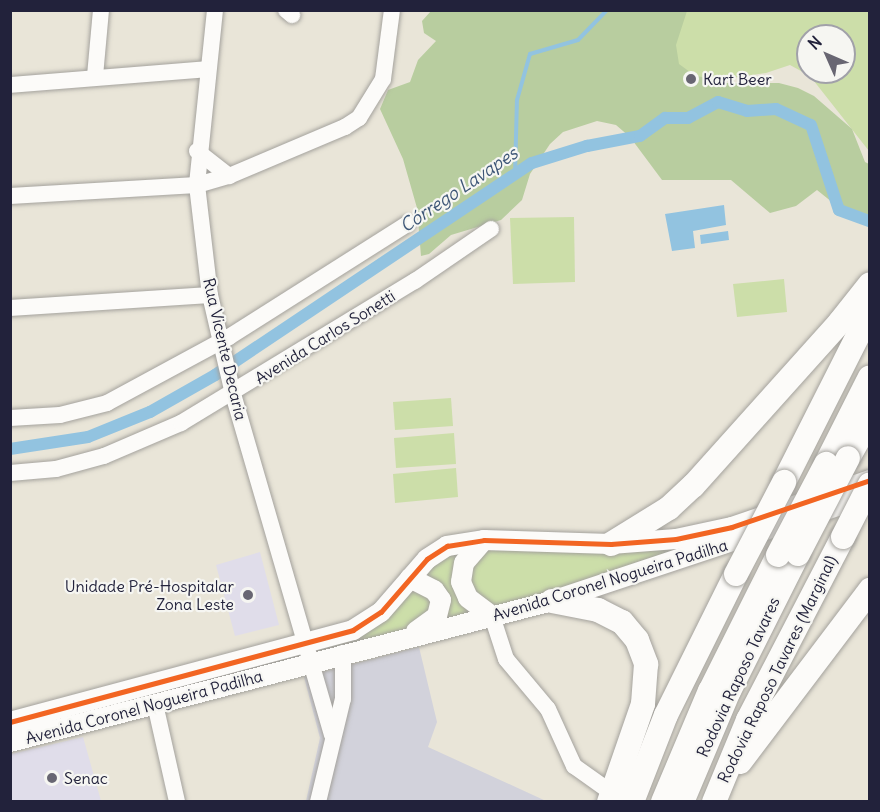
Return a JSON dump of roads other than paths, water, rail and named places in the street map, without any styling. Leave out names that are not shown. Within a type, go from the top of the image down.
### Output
[{"type":"highway","points":[[611,544],[669,508],[693,486],[840,322],[870,284]]},
{"type":"highway","points":[[618,799],[671,705],[870,312]]},
{"type":"highway","points":[[788,555],[837,461],[870,377]]},
{"type":"highway","points":[[837,461],[870,419]]},
{"type":"highway","name":"Rodovia Raposo Tavares (Marginal)","points":[[714,801],[748,720],[870,482]]},
{"type":"highway","name":"Rodovia Raposo Tavares","points":[[663,801],[710,691],[788,555]]},
{"type":"highway","name":"Rodovia Raposo Tavares","points":[[682,801],[788,555]]},
{"type":"highway","points":[[719,801],[738,764],[870,590]]},
{"type":"highway","points":[[552,601],[610,615],[630,631],[642,650],[647,678],[646,692],[618,799]]},
{"type":"main road","name":"Avenida Coronel Nogueira Padilha","points":[[10,722],[307,643],[369,622],[410,578],[447,546],[484,540],[611,544],[703,535],[870,482]]},
{"type":"main road","name":"Avenida Coronel Nogueira Padilha","points":[[10,742],[313,663],[343,653],[552,601],[870,495]]},
{"type":"main road","points":[[484,540],[464,564],[461,582],[468,598],[492,616]]},
{"type":"main road","points":[[407,637],[432,620],[441,606],[434,590],[410,578]]},
{"type":"street","points":[[94,76],[101,10]]},
{"type":"street","name":"Rua Vicente Decaria","points":[[215,10],[197,151],[196,185],[212,304],[232,389],[307,643]]},
{"type":"street","points":[[10,196],[196,185],[229,176],[359,118],[383,79],[392,10]]},
{"type":"street","points":[[10,85],[94,76],[207,69]]},
{"type":"street","points":[[197,151],[229,176]]},
{"type":"street","points":[[10,418],[60,414],[107,403],[221,347],[407,224]]},
{"type":"street","name":"Avenida Carlos Sonetti","points":[[10,473],[56,469],[135,446],[203,411],[232,389],[415,281],[490,229]]},
{"type":"street","points":[[10,308],[212,304],[223,323],[231,324],[284,304]]},
{"type":"street","points":[[203,411],[223,409],[242,423]]},
{"type":"street","points":[[492,616],[506,659],[548,709],[574,766],[618,799]]},
{"type":"street","points":[[307,643],[332,735]]},
{"type":"street","points":[[318,801],[332,735],[343,699],[343,653]]},
{"type":"street","points":[[154,704],[177,801]]},
{"type":"water","points":[[724,205],[726,225],[693,231],[695,248],[672,251],[665,214]]},
{"type":"water","points":[[728,231],[729,240],[701,244],[700,235]]},
{"type":"waterway","points":[[515,175],[517,100],[530,54],[578,40],[607,10]]},
{"type":"waterway","name":"Córrego Lavapes","points":[[10,449],[88,437],[150,412],[215,375],[532,163],[587,146],[640,136],[665,118],[688,118],[718,102],[747,111],[776,109],[811,125],[839,210],[870,221]]},
{"type":"place","name":"Kart Beer","points":[[691,79]]},
{"type":"place","name":"Unidade Pré-Hospitalar Zona Leste","points":[[248,595]]},
{"type":"place","name":"Senac","points":[[52,778]]}]
